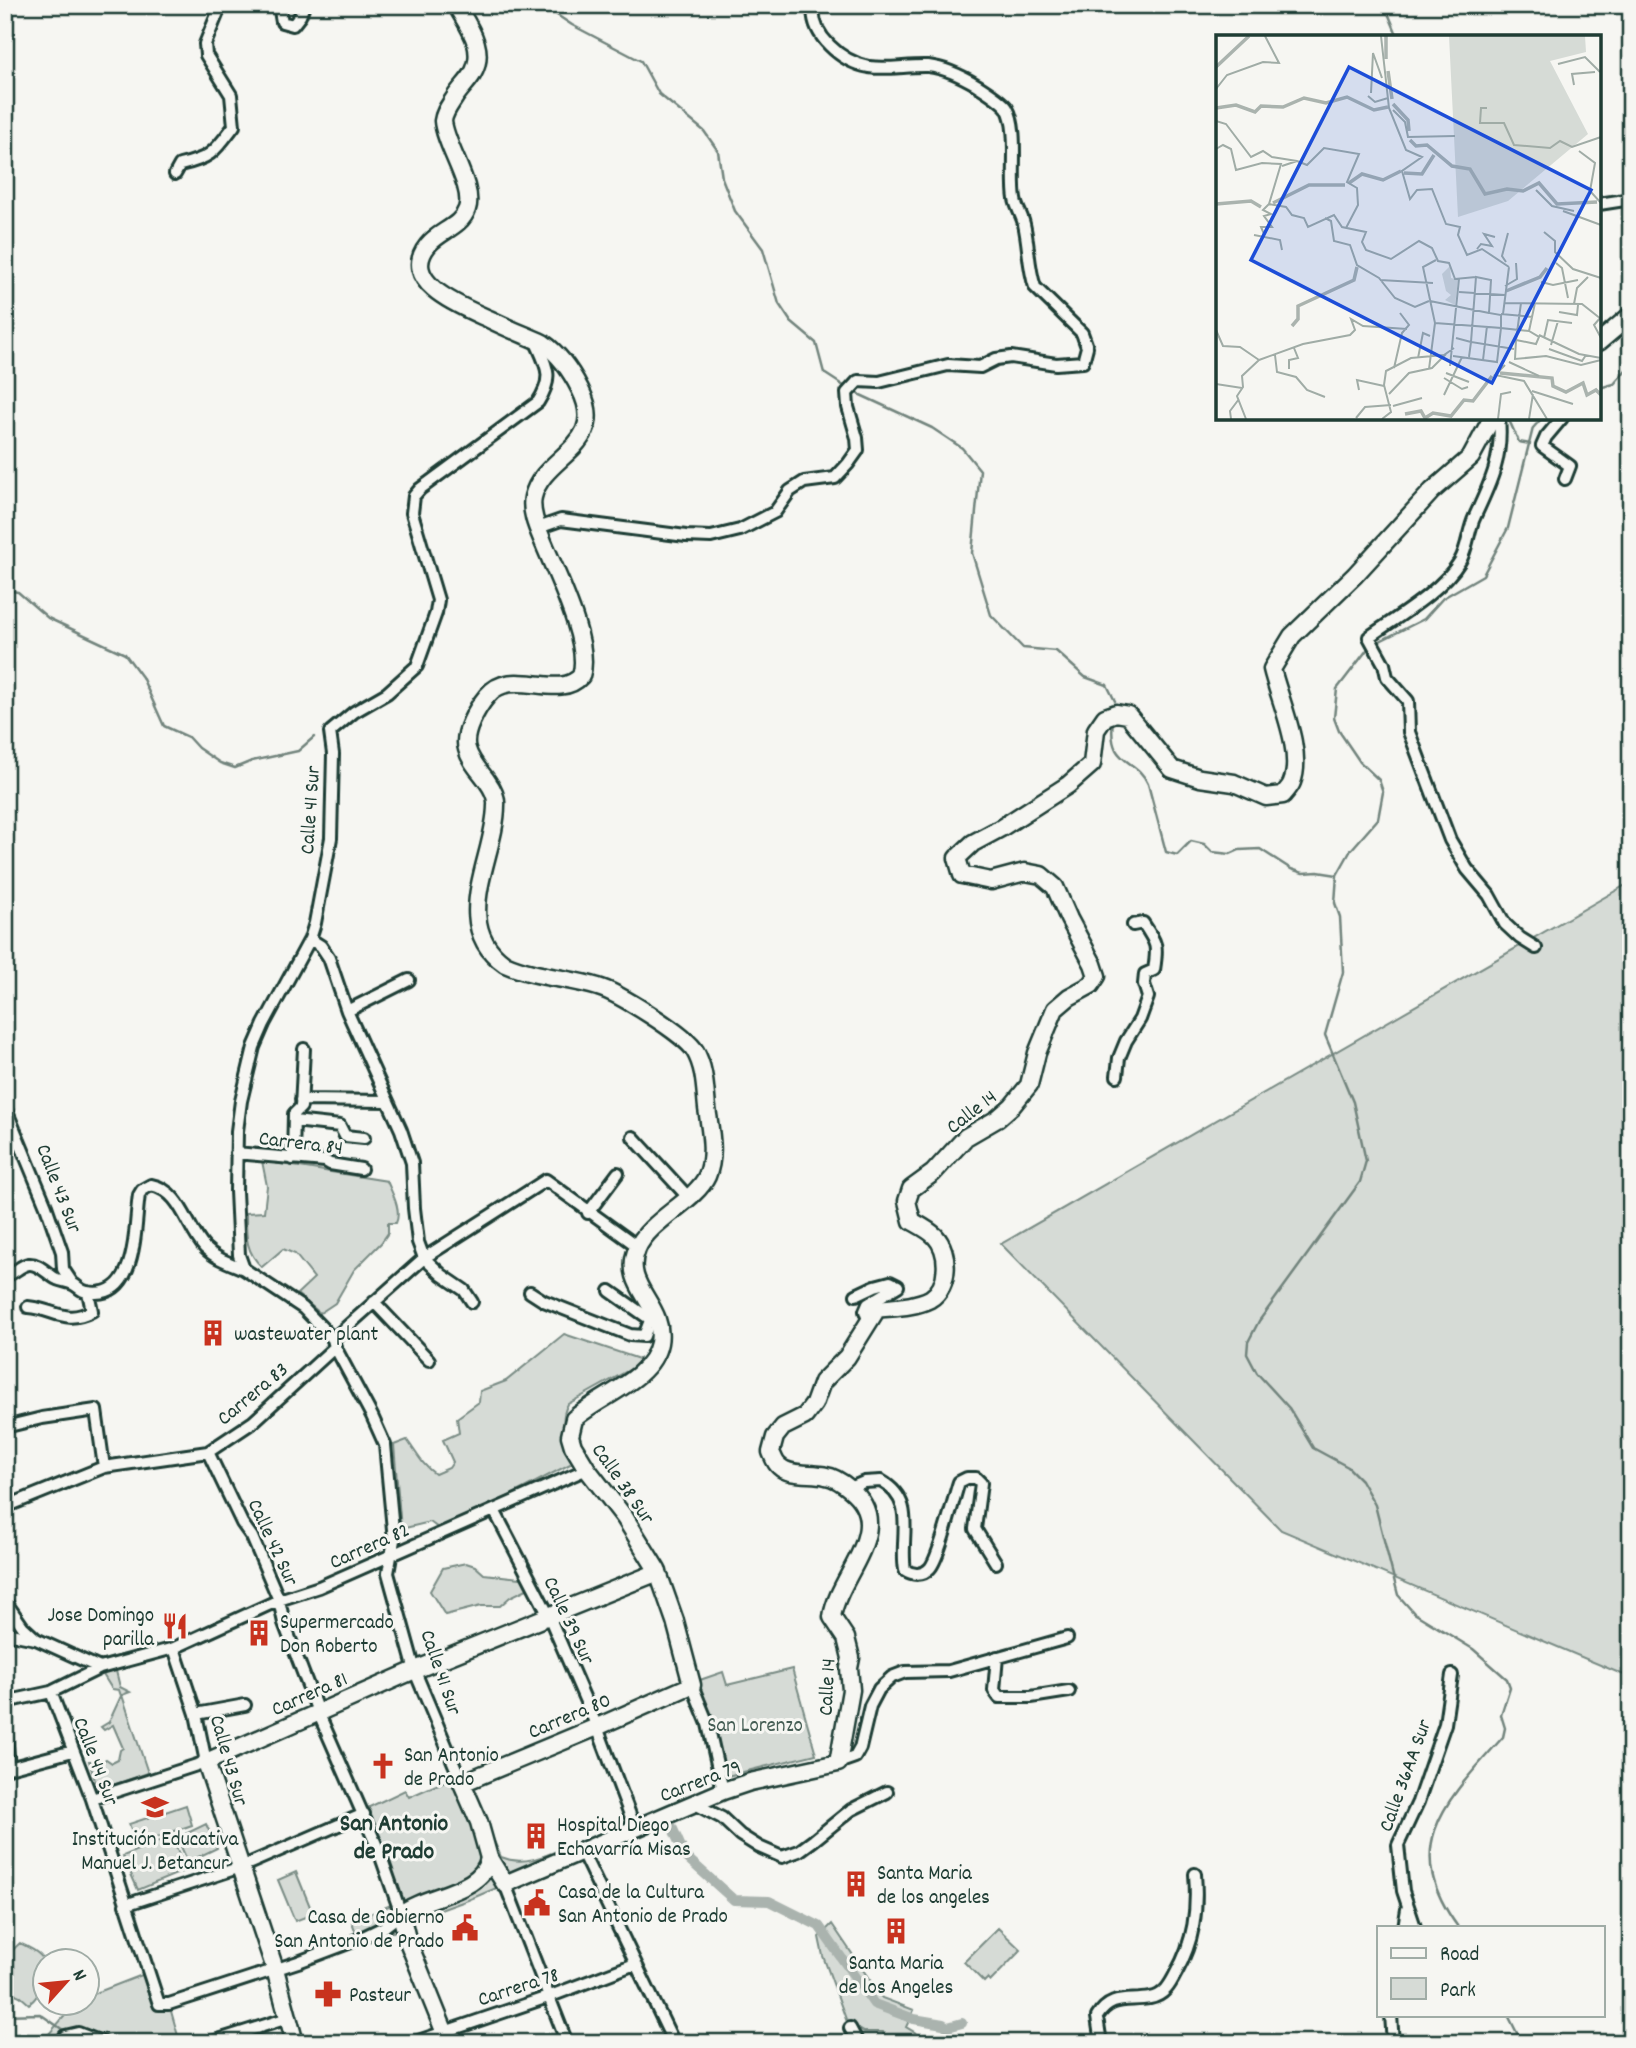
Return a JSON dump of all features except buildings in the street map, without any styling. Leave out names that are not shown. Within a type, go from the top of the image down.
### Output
[{"type":"street","points":[[176,174],[180,165],[202,161],[215,150],[234,126],[231,95],[206,55],[205,44],[221,5]]},
{"type":"street","points":[[279,5],[282,22],[293,25],[304,5]]},
{"type":"street","points":[[456,5],[479,51],[478,63],[471,77],[457,93],[443,121],[447,140],[468,197],[467,209],[453,227],[428,244],[422,257],[424,278],[437,292],[461,308],[553,350],[584,397],[588,419],[579,440],[543,478],[533,497],[538,528],[579,634],[583,670],[579,680],[563,684],[545,686],[513,682],[500,686],[488,694],[468,731],[468,752],[493,792],[496,806],[477,910],[482,935],[495,957],[505,964],[611,991],[690,1045],[703,1069],[712,1150],[706,1178],[651,1229],[637,1247],[634,1260],[635,1280],[653,1308],[656,1322]]},
{"type":"street","points":[[538,528],[561,520],[686,536],[711,537],[740,530],[775,512],[790,491],[804,482],[835,478],[849,464],[858,450],[847,393],[858,381],[879,382],[948,365],[980,367],[996,359],[1011,357],[1056,364],[1071,365],[1083,362],[1087,347],[1085,339],[1035,287],[1023,222],[1015,200],[1010,120],[1006,107],[977,85],[951,71],[928,66],[870,68],[851,62],[823,38],[813,16],[814,5]]},
{"type":"street","points":[[1601,204],[1631,199]]},
{"type":"street","points":[[1601,340],[1631,315]]},
{"type":"street","name":"Calle 41 Sur","points":[[535,340],[549,377],[538,402],[414,496],[412,513],[438,600],[417,666],[387,693],[354,712],[330,732],[333,754],[331,838],[310,939],[254,1047],[241,1101],[236,1153],[237,1230],[239,1255],[244,1269],[303,1308],[334,1343],[385,1445],[394,1540],[388,1573],[415,1670],[479,1822],[489,1858],[503,1881],[567,2043]]},
{"type":"street","name":"Calle 14","points":[[868,1320],[877,1309],[915,1305],[938,1292],[945,1276],[944,1250],[935,1236],[912,1221],[907,1208],[911,1189],[933,1173],[966,1137],[1012,1107],[1028,1085],[1037,1053],[1055,1009],[1069,997],[1091,985],[1097,976],[1055,887],[1041,875],[1025,872],[991,881],[962,874],[957,858],[973,843],[1001,828],[1076,778],[1091,764],[1096,730],[1100,723],[1105,717],[1116,713],[1128,715],[1172,769],[1200,778],[1234,783],[1266,797],[1283,795],[1292,782],[1294,752],[1291,732],[1272,669],[1292,636],[1355,575],[1432,491],[1471,457],[1491,420]]},
{"type":"street","points":[[1499,420],[1501,435],[1497,465],[1490,487],[1474,517],[1461,560],[1443,580],[1369,639],[1384,664],[1387,677],[1408,701],[1409,732],[1450,840],[1506,924],[1520,938],[1536,948]]},
{"type":"street","points":[[1560,420],[1542,446],[1554,457],[1568,463],[1570,466],[1565,479]]},
{"type":"street","points":[[1116,1076],[1119,1058],[1140,1019],[1148,997],[1144,984],[1145,974],[1153,972],[1156,960],[1157,943],[1143,923],[1133,925]]},
{"type":"street","points":[[310,939],[321,946],[329,958],[347,1011],[401,1130],[412,1163],[417,1234],[424,1258],[464,1290],[472,1301]]},
{"type":"street","points":[[347,1011],[409,981]]},
{"type":"street","points":[[293,1159],[294,1114],[300,1107],[304,1049]]},
{"type":"street","points":[[301,1100],[387,1101]]},
{"type":"street","name":"Calle 43 Sur","points":[[5,1107],[46,1206],[62,1252],[63,1269],[73,1284]]},
{"type":"street","points":[[294,1121],[340,1126],[345,1136],[364,1138]]},
{"type":"street","points":[[633,1137],[688,1197]]},
{"type":"street","name":"Carrera 84","points":[[236,1153],[325,1161],[360,1169]]},
{"type":"street","points":[[618,1173],[588,1213],[637,1247]]},
{"type":"street","name":"Carrera 83","points":[[5,1507],[104,1467],[208,1452],[253,1422],[374,1302],[424,1258],[546,1180],[588,1213]]},
{"type":"street","points":[[5,1276],[12,1275],[26,1264],[36,1265],[82,1291],[94,1293],[112,1287],[124,1275],[131,1261],[135,1246],[139,1195],[147,1187],[155,1186],[177,1205],[205,1248],[223,1261],[244,1269]]},
{"type":"street","points":[[856,1295],[890,1282],[898,1286],[868,1304],[865,1311],[868,1320],[860,1337],[846,1357],[822,1382],[814,1404],[805,1416],[783,1427],[775,1437],[771,1452],[778,1466],[825,1475],[850,1488],[864,1482],[881,1480],[899,1494],[904,1509],[903,1558],[905,1570],[911,1574],[919,1574],[929,1569],[958,1482],[976,1478],[981,1483],[975,1529],[996,1563]]},
{"type":"street","points":[[611,1291],[656,1322]]},
{"type":"street","points":[[28,1307],[65,1318],[92,1312],[88,1292]]},
{"type":"street","points":[[530,1292],[544,1301],[630,1335],[644,1336],[649,1323],[656,1322]]},
{"type":"street","points":[[374,1302],[429,1360]]},
{"type":"street","name":"Calle 38 Sur","points":[[656,1322],[659,1344],[646,1369],[574,1419],[570,1436],[587,1469],[625,1518],[658,1572],[675,1621],[692,1685],[708,1724],[723,1791]]},
{"type":"street","points":[[5,1427],[41,1418],[96,1410],[104,1467]]},
{"type":"street","name":"Calle 42 Sur","points":[[208,1452],[242,1523],[252,1536],[279,1600],[284,1623],[318,1711],[364,1814],[401,1914],[407,1939],[447,2037]]},
{"type":"street","name":"Carrera 82","points":[[5,1702],[51,1692],[100,1668],[174,1648],[279,1600],[319,1587],[587,1469]]},
{"type":"street","name":"Calle 14","points":[[838,1763],[851,1690],[849,1668],[852,1658],[846,1638],[832,1617],[834,1604],[858,1559],[869,1525],[867,1511],[850,1488]]},
{"type":"street","name":"Calle 39 Sur","points":[[494,1510],[549,1616],[597,1727],[635,1828]]},
{"type":"street","name":"Carrera 81","points":[[92,1799],[206,1762],[415,1670],[658,1572]]},
{"type":"street","points":[[5,1601],[23,1627],[36,1639]]},
{"type":"street","points":[[5,1633],[36,1639],[100,1668]]},
{"type":"street","points":[[838,1763],[855,1757],[860,1748],[870,1706],[879,1689],[891,1677],[905,1672],[949,1671],[1067,1638]]},
{"type":"street","name":"Calle 43 Sur","points":[[174,1648],[196,1714],[206,1762],[275,1969],[295,2043]]},
{"type":"street","points":[[997,1657],[994,1690],[999,1697],[1031,1697],[1069,1691]]},
{"type":"street","name":"Calle 36AA Sur","points":[[1415,1926],[1407,1909],[1399,1874],[1398,1845],[1418,1802],[1445,1724],[1452,1675]]},
{"type":"street","name":"Carrera 80","points":[[462,1783],[692,1685]]},
{"type":"street","name":"Calle 44 Sur","points":[[51,1692],[92,1799],[159,2004]]},
{"type":"street","points":[[196,1714],[245,1705]]},
{"type":"street","points":[[5,1723],[7,1768],[73,1751]]},
{"type":"street","name":"Carrera 79","points":[[159,2004],[169,2004],[359,1939],[384,1927],[410,1906],[479,1878],[503,1881],[582,1852],[723,1791],[750,1782],[838,1763]]},
{"type":"street","points":[[696,1802],[722,1818],[740,1835],[782,1857],[799,1851],[851,1810],[887,1792]]},
{"type":"street","points":[[125,1905],[241,1867],[364,1814]]},
{"type":"street","points":[[582,1852],[674,2043]]},
{"type":"street","points":[[479,1878],[485,1872],[489,1858]]},
{"type":"street","points":[[1101,2043],[1097,2017],[1108,2004],[1127,1998],[1150,1998],[1164,1993],[1178,1970],[1188,1952],[1195,1923],[1195,1874]]},
{"type":"street","points":[[1404,1926],[1407,1909]]},
{"type":"street","name":"Carrera 78","points":[[412,2043],[447,2037],[635,1964]]},
{"type":"street","points":[[1391,2016],[1392,2043]]},
{"type":"street","points":[[209,2043],[288,2018]]},
{"type":"street","points":[[850,2028],[858,2043]]},
{"type":"street","points":[[64,2043],[65,2036],[78,2032],[104,2043]]},
{"type":"green space","points":[[1631,882],[1631,1678],[1281,1530],[1001,1244]]},
{"type":"green space","points":[[262,1161],[387,1181],[394,1196],[398,1213],[396,1223],[388,1223],[388,1233],[381,1243],[354,1270],[335,1303],[320,1313],[297,1294],[314,1278],[295,1254],[283,1249],[262,1267],[249,1249],[246,1213],[264,1212],[267,1186]]},
{"type":"green space","points":[[564,1334],[645,1361],[568,1404],[564,1425],[578,1460],[442,1531],[430,1522],[401,1529],[394,1445],[407,1440],[435,1474],[449,1468],[453,1462],[443,1440],[459,1433],[457,1418],[479,1402],[480,1391],[506,1381]]},
{"type":"green space","points":[[466,1563],[475,1566],[484,1574],[520,1578],[523,1570],[530,1579],[529,1588],[510,1597],[500,1606],[481,1606],[445,1615],[430,1591],[443,1568]]},
{"type":"green space","name":"San Lorenzo","points":[[792,1669],[816,1754],[723,1777],[697,1681],[723,1672],[727,1685]]},
{"type":"green space","points":[[116,1671],[120,1687],[130,1692],[122,1695],[148,1773],[98,1790],[89,1761],[106,1759],[112,1763],[118,1760],[123,1748],[113,1725],[104,1730],[101,1727],[109,1722],[121,1696],[119,1690],[112,1689],[102,1673]]},
{"type":"green space","points":[[459,1775],[470,1786],[501,1857],[530,1860],[578,1842],[582,1852],[468,1900],[410,1921],[402,1935],[396,1931],[359,1941],[352,1922],[393,1904],[365,1809],[405,1790],[409,1797]]},
{"type":"green space","points":[[186,1805],[192,1825],[137,1844],[129,1824]]},
{"type":"green space","points":[[206,1824],[217,1848],[188,1862],[177,1838]]},
{"type":"green space","points":[[171,1836],[186,1870],[138,1890],[123,1856]]},
{"type":"green space","points":[[296,1872],[313,1914],[295,1921],[278,1880]]},
{"type":"green space","points":[[832,1924],[882,1998],[914,2010],[906,2027],[933,2043],[885,2043],[883,2032],[864,2032],[847,2022],[823,1956],[819,1937]]},
{"type":"green space","points":[[998,1928],[1021,1950],[991,1981],[988,1978],[984,1982],[964,1962]]},
{"type":"green space","points":[[20,1943],[32,1949],[32,2001],[29,2004],[5,1989],[5,1969],[14,1948]]},
{"type":"green space","points":[[147,1973],[156,2000],[169,2004],[180,2043],[41,2043],[65,2016],[102,2016],[102,1991]]},
{"type":"waterway","points":[[542,5],[572,25],[641,61],[659,94],[704,131],[718,151],[722,178],[735,211],[763,249],[779,304],[791,322],[816,343],[824,373],[847,388]]},
{"type":"waterway","points":[[1379,5],[1388,13],[1397,35]]},
{"type":"waterway","points":[[1601,387],[1614,384],[1631,364]]},
{"type":"waterway","points":[[854,392],[932,428],[962,448],[980,470],[972,553],[991,615],[1023,648],[1056,651],[1085,677],[1107,685],[1115,701]]},
{"type":"waterway","points":[[1509,420],[1519,442],[1530,444]]},
{"type":"waterway","points":[[1376,643],[1424,619],[1443,598],[1483,575],[1508,528],[1533,428],[1540,420]]},
{"type":"waterway","points":[[5,590],[18,592],[48,618],[125,654],[142,677],[164,726],[188,737],[198,748],[220,763],[235,768],[252,761],[298,751],[314,737]]},
{"type":"waterway","points":[[1370,646],[1337,689],[1334,718],[1339,731],[1360,762],[1379,780],[1383,792],[1378,819],[1351,850],[1337,875],[1335,903],[1340,917],[1343,972],[1325,1035],[1353,1102],[1366,1161],[1360,1182],[1259,1321],[1248,1342],[1247,1354],[1257,1373],[1289,1408],[1313,1448],[1348,1467],[1361,1480],[1375,1505],[1398,1595],[1414,1613],[1473,1649],[1507,1679],[1510,1687],[1501,1715],[1505,1728],[1503,1737],[1448,1803],[1437,1825],[1431,1847],[1432,1872],[1440,1898],[1457,1926]]},
{"type":"waterway","points":[[1113,721],[1114,746],[1119,754],[1143,775],[1148,784],[1166,852],[1177,855],[1191,841],[1204,844],[1212,852],[1230,854],[1239,850],[1260,849],[1291,869],[1303,873],[1337,875]]},
{"type":"waterway","points":[[669,1820],[685,1856],[734,1900],[769,1901],[819,1926],[874,2004],[914,2019],[948,2027],[962,2023]]},
{"type":"waterway","points":[[5,2015],[40,2014],[66,2032]]},
{"type":"waterway","points":[[1508,2016],[1522,2043]]},
{"type":"waterway","points":[[71,2037],[76,2043]]},
{"type":"place","name":"wastewater plant","points":[[213,1333]]},
{"type":"place","name":"Jose Domingo parilla","points":[[175,1626]]},
{"type":"place","name":"Supermercado Don Roberto","points":[[259,1633]]},
{"type":"place","name":"San Antonio de Prado","points":[[383,1766]]},
{"type":"place","name":"Institución Educativa Manuel J. Betancur","points":[[155,1807]]},
{"type":"place","name":"Hospital Diego Echavarría Misas","points":[[536,1836]]},
{"type":"place","name":"Santa Maria de los angeles","points":[[856,1884]]},
{"type":"place","name":"Casa de la Cultura San Antonio de Prado","points":[[537,1903]]},
{"type":"place","name":"Casa de Gobierno San Antonio de Prado","points":[[465,1928]]},
{"type":"place","name":"Santa Maria de los Angeles","points":[[896,1931]]},
{"type":"place","name":"Pasteur","points":[[328,1994]]},
{"type":"district","name":"San Antonio de Prado","points":[[394,1836]]}]
